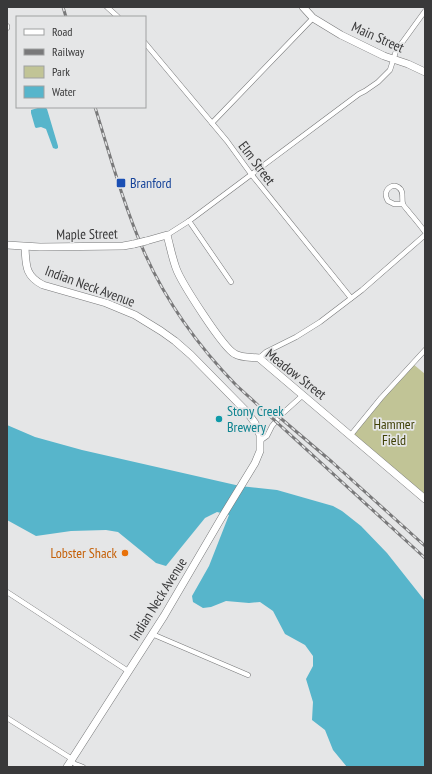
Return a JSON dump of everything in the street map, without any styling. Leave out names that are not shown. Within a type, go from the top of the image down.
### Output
[{"type":"street","points":[[107,7],[117,16]]},
{"type":"street","name":"Main Street","points":[[303,7],[313,18],[341,35],[367,48],[425,72]]},
{"type":"street","points":[[167,235],[189,221],[359,94],[378,82],[390,70],[396,51],[425,11]]},
{"type":"street","points":[[212,123],[313,18]]},
{"type":"street","name":"Elm Street","points":[[146,44],[227,141],[251,174],[351,298]]},
{"type":"street","points":[[403,204],[394,204],[388,201],[385,194],[391,186],[399,187],[403,194],[403,204],[425,232]]},
{"type":"street","points":[[189,221],[231,282]]},
{"type":"street","name":"Maple Street","points":[[7,246],[123,246],[167,235]]},
{"type":"street","name":"Meadow Street","points":[[167,235],[176,268],[181,280],[226,346],[234,354],[249,358],[259,358],[425,498]]},
{"type":"street","points":[[259,358],[266,352],[296,337],[320,322],[362,290],[425,235]]},
{"type":"street","name":"Indian Neck Avenue","points":[[25,247],[30,276],[37,282],[43,285],[106,302],[161,331],[191,356],[247,412],[255,423],[260,435],[260,451],[247,476],[178,592],[70,762]]},
{"type":"street","points":[[350,436],[381,398],[425,350]]},
{"type":"street","name":"Indian Neck Avenue","points":[[260,440],[267,436],[272,426],[282,414],[303,395]]},
{"type":"street","points":[[7,592],[128,671]]},
{"type":"street","points":[[152,634],[248,675]]},
{"type":"street","points":[[7,718],[70,762],[83,767]]},
{"type":"green space","name":"Hammer Field","points":[[413,364],[425,374],[425,499],[350,436]]},
{"type":"water","points":[[38,108],[47,109],[58,148],[53,148],[46,129],[35,127],[31,110]]},
{"type":"water","points":[[7,425],[35,437],[82,450],[240,486],[277,490],[333,506],[361,526],[387,553],[425,601],[425,767],[347,767],[333,750],[325,730],[312,720],[313,702],[306,679],[313,666],[313,656],[305,645],[285,634],[273,611],[260,602],[249,603],[226,601],[211,607],[203,608],[193,602],[192,596],[209,566],[229,515],[217,512],[205,518],[166,566],[156,563],[118,532],[106,530],[71,531],[36,536],[7,520]]},
{"type":"railway","points":[[63,7],[66,16]]},
{"type":"railway","points":[[95,108],[137,236],[163,290],[185,324],[209,355],[236,385],[425,558]]},
{"type":"railway","points":[[271,410],[332,462],[425,546]]},
{"type":"place","name":"Branford","points":[[121,183]]},
{"type":"place","name":"Stony Creek Brewery","points":[[219,419]]},
{"type":"place","name":"Lobster Shack","points":[[125,553]]}]
